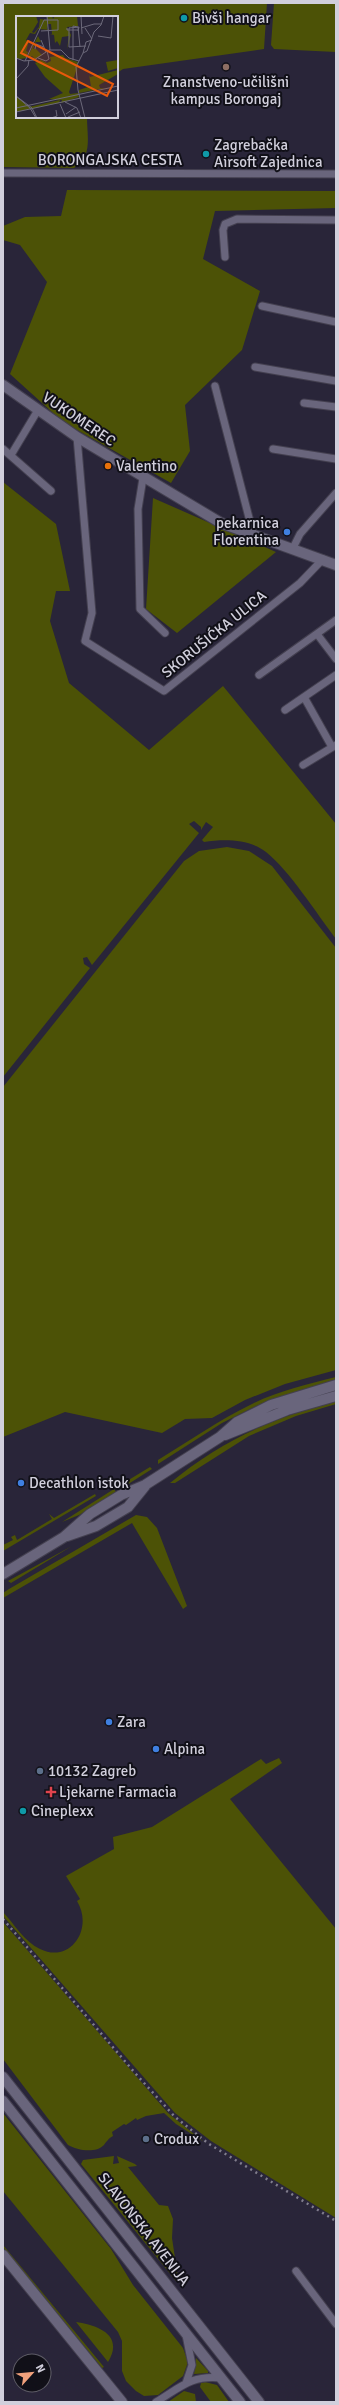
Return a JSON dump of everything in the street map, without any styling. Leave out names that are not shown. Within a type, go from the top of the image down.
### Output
[{"type":"street","name":"BORONGAJSKA CESTA","points":[[3,173],[336,174]]},
{"type":"street","points":[[225,257],[223,230],[225,224],[237,218],[336,220]]},
{"type":"street","points":[[262,306],[336,322]]},
{"type":"street","points":[[255,367],[336,381]]},
{"type":"street","name":"VUKOMEREC","points":[[3,385],[78,437],[143,478],[221,523],[254,537],[293,548],[336,564]]},
{"type":"street","points":[[215,386],[254,537]]},
{"type":"street","points":[[304,403],[336,407]]},
{"type":"street","points":[[11,455],[38,410]]},
{"type":"street","name":"SKORUŠIĆKA ULICA","points":[[78,437],[76,445],[92,613],[85,641],[164,691],[300,583],[323,559]]},
{"type":"street","points":[[3,449],[50,491]]},
{"type":"street","points":[[272,449],[336,459]]},
{"type":"street","points":[[143,478],[138,509],[140,609],[165,633]]},
{"type":"street","points":[[293,548],[300,534],[336,493]]},
{"type":"street","points":[[259,675],[336,620]]},
{"type":"street","points":[[317,634],[336,659]]},
{"type":"street","points":[[284,710],[336,675]]},
{"type":"street","points":[[303,765],[334,746],[304,697]]},
{"type":"street","points":[[3,1574],[64,1537],[90,1514],[121,1495],[145,1485],[220,1437],[237,1422],[258,1410],[336,1385]]},
{"type":"street","points":[[220,1437],[287,1410],[336,1396]]},
{"type":"street","points":[[64,1537],[96,1526],[128,1507],[145,1485]]},
{"type":"street","name":"SLAVONSKA AVENIJA","points":[[3,2077],[259,2402]]},
{"type":"street","points":[[3,2101],[240,2402]]},
{"type":"street","points":[[3,2255],[122,2402]]},
{"type":"street","points":[[296,2271],[336,2324]]},
{"type":"street","points":[[186,2334],[192,2365],[186,2383]]},
{"type":"street","points":[[156,2402],[186,2383],[203,2376],[221,2378]]},
{"type":"green space","points":[[3,3],[267,3],[264,49],[123,69],[118,72],[118,16],[16,16],[16,118],[87,118],[88,146],[84,158],[74,168],[3,167]]},
{"type":"green space","points":[[274,3],[336,3],[336,52],[274,49],[271,45]]},
{"type":"green space","points":[[67,190],[336,191],[336,208],[215,211],[203,259],[260,291],[242,350],[185,405],[190,451],[171,483],[63,422],[10,374],[47,282],[20,245],[3,240],[3,226],[25,217],[61,216]]},
{"type":"green space","points":[[3,482],[56,524],[70,591],[56,591],[50,621],[69,683],[149,750],[223,686],[336,824],[336,939],[293,881],[266,852],[244,842],[220,840],[204,842],[202,840],[213,827],[206,822],[201,830],[201,827],[194,821],[189,824],[199,833],[92,965],[87,957],[83,958],[84,964],[90,968],[3,1077]]},
{"type":"green space","points":[[153,498],[276,552],[177,633],[146,609]]},
{"type":"green space","points":[[227,847],[249,851],[272,866],[336,948],[336,1370],[285,1384],[245,1400],[212,1418],[185,1419],[162,1433],[65,1412],[3,1437],[3,1087],[184,861],[199,851]]},
{"type":"green space","points":[[336,1377],[336,1380],[256,1406],[222,1423],[158,1464],[158,1460],[216,1424],[262,1399],[304,1385]]},
{"type":"green space","points":[[336,1401],[336,1404],[296,1416],[249,1436],[175,1483],[170,1483],[208,1455],[248,1433],[290,1415]]},
{"type":"green space","points":[[150,1467],[152,1469],[122,1488],[122,1484]]},
{"type":"green space","points":[[114,1489],[116,1492],[79,1515],[62,1522]]},
{"type":"green space","points":[[95,1494],[96,1496],[3,1551],[3,1545],[13,1540],[11,1537],[15,1535],[17,1540],[52,1519],[49,1514],[54,1518]]},
{"type":"green space","points":[[136,1515],[147,1517],[157,1528],[187,1606],[183,1609],[132,1523],[3,1598],[3,1593],[9,1589]]},
{"type":"green space","points":[[72,1546],[11,1583],[8,1581]]},
{"type":"green space","points":[[279,1758],[282,1763],[230,1799],[336,1929],[336,2218],[211,2141],[175,2113],[3,1916],[3,1912],[29,1942],[40,1949],[51,1952],[61,1952],[69,1948],[76,1941],[81,1932],[83,1922],[82,1912],[77,1901],[80,1899],[66,1876],[114,1849],[113,1837],[152,1827],[261,1759],[266,1764]]},
{"type":"green space","points":[[3,1922],[168,2113],[204,2142],[176,2124],[164,2113],[146,2116],[137,2120],[136,2118],[126,2125],[124,2124],[112,2132],[113,2136],[104,2145],[96,2150],[81,2150],[68,2145],[3,2059]]},
{"type":"green space","points":[[3,2113],[111,2249],[133,2285],[183,2348],[188,2362],[183,2376],[158,2395],[144,2396],[136,2391],[126,2381],[122,2371],[122,2341],[118,2332],[3,2191]]},
{"type":"green space","points":[[114,2156],[113,2164],[119,2163],[117,2156],[135,2164],[137,2166],[128,2167],[159,2205],[168,2206],[173,2219],[172,2238],[178,2278],[176,2281],[81,2164],[83,2160]]},
{"type":"green space","points":[[3,2245],[104,2367],[102,2368],[3,2247]]},
{"type":"green space","points":[[76,2322],[84,2323],[99,2329],[111,2338],[113,2344],[112,2352],[108,2362]]},
{"type":"green space","points":[[196,2358],[208,2371],[208,2373],[194,2374]]},
{"type":"green space","points":[[205,2382],[217,2385],[229,2402],[211,2402],[200,2387],[201,2383]]},
{"type":"green space","points":[[184,2391],[195,2394],[196,2402],[168,2402]]},
{"type":"railway","points":[[3,1919],[135,2073],[175,2117],[209,2144],[336,2221]]},
{"type":"place","name":"Bivši hangar","points":[[184,18]]},
{"type":"place","name":"Znanstveno-učilišni kampus Borongaj","points":[[226,67]]},
{"type":"place","name":"Zagrebačka Airsoft Zajednica","points":[[206,154]]},
{"type":"place","name":"Valentino","points":[[108,466]]},
{"type":"place","name":"pekarnica Florentina","points":[[287,532]]},
{"type":"place","name":"Decathlon istok","points":[[21,1483]]},
{"type":"place","name":"Zara","points":[[109,1722]]},
{"type":"place","name":"Alpina","points":[[156,1749]]},
{"type":"place","name":"10132 Zagreb","points":[[40,1771]]},
{"type":"place","name":"Ljekarne Farmacia","points":[[51,1792]]},
{"type":"place","name":"Cineplexx","points":[[23,1811]]},
{"type":"place","name":"Crodux","points":[[146,2139]]}]
